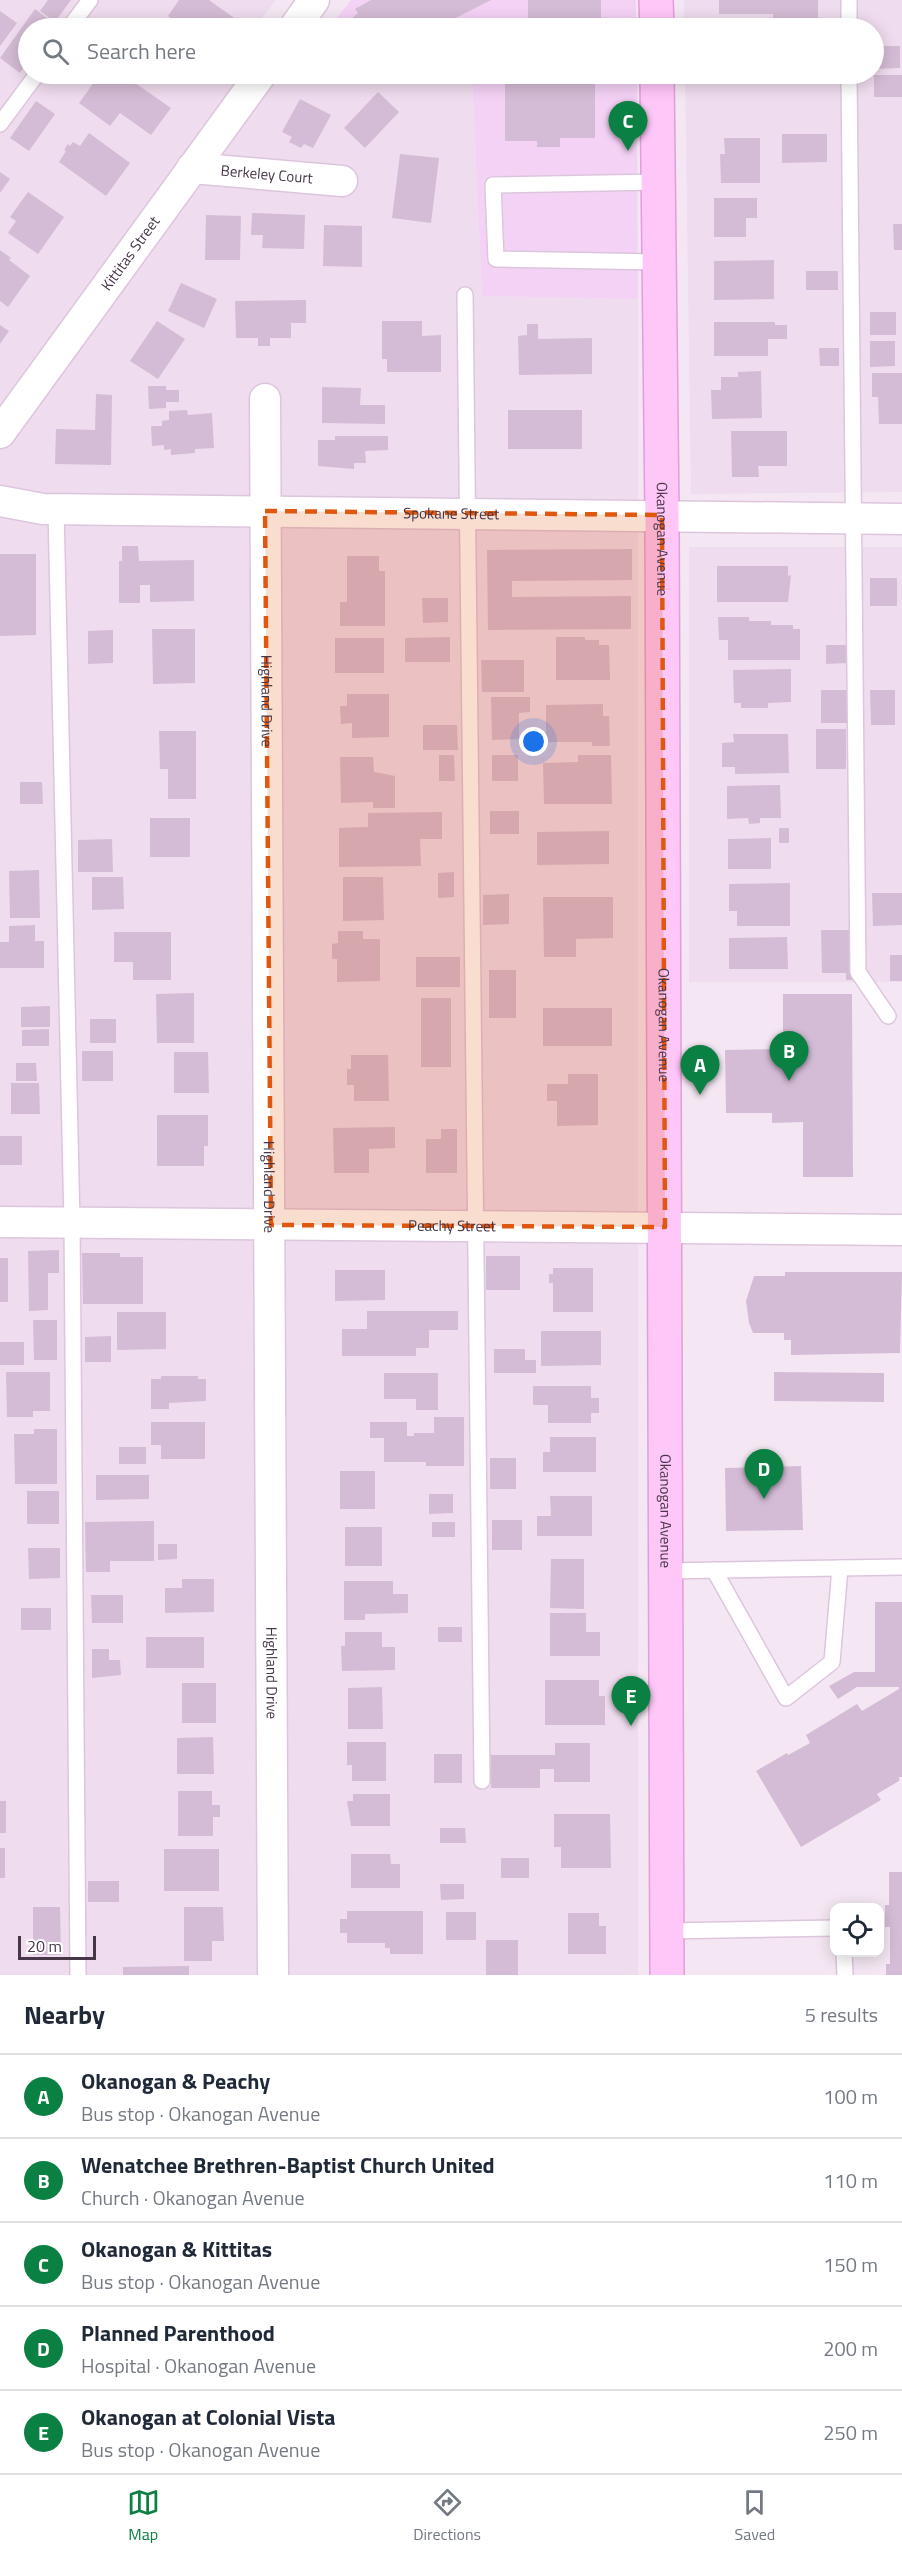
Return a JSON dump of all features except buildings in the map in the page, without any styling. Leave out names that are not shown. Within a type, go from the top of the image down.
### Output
[{"type":"street","points":[[301,18],[314,0]]},
{"type":"street","points":[[656,0],[657,18]]},
{"type":"street","name":"Kittitas Street","points":[[0,433],[254,84]]},
{"type":"street","name":"Okanogan Avenue","points":[[657,84],[662,515],[667,1975]]},
{"type":"street","name":"Berkeley Court","points":[[192,168],[342,181]]},
{"type":"street","name":"Highland Drive","points":[[265,399],[271,1225],[273,1975]]},
{"type":"street","name":"Spokane Street","points":[[0,501],[56,509],[902,519]]},
{"type":"street","name":"Peachy Street","points":[[0,1222],[902,1230]]},
{"type":"lane","points":[[76,18],[90,0]]},
{"type":"lane","points":[[849,0],[849,18]]},
{"type":"lane","points":[[0,124],[29,84]]},
{"type":"lane","points":[[849,84],[858,972],[888,1016]]},
{"type":"lane","points":[[658,182],[493,185],[496,259],[659,262]]},
{"type":"lane","points":[[465,295],[482,1781]]},
{"type":"lane","points":[[56,509],[72,1223],[78,1975]]},
{"type":"lane","points":[[666,1571],[902,1566]]},
{"type":"lane","points":[[714,1570],[786,1698],[832,1662],[840,1568]]},
{"type":"lane","points":[[667,1931],[830,1928]]},
{"type":"lane","points":[[844,1957],[845,1975]]},
{"type":"highlighted area","points":[[265,511],[662,515],[665,1227],[271,1225]]},
{"type":"shaded area","points":[[0,0],[276,0],[262,18],[18,18],[18,84],[472,84],[482,296],[638,299],[638,1975],[0,1975]]},
{"type":"shaded area","points":[[351,0],[636,0],[636,18],[337,18]]},
{"type":"shaded area","points":[[684,0],[902,0],[902,492],[691,494],[685,84],[884,84],[884,18],[684,18]]},
{"type":"shaded area","points":[[472,84],[637,84],[638,299],[482,296]]},
{"type":"shaded area","points":[[689,547],[902,547],[902,982],[689,982]]},
{"type":"place","name":"Okanogan & Kittitas","points":[[628,151]]},
{"type":"place","name":"Wenatchee Brethren-Baptist Church United","points":[[789,1081]]},
{"type":"place","name":"Okanogan & Peachy","points":[[700,1095]]},
{"type":"place","name":"Planned Parenthood","points":[[764,1499]]},
{"type":"place","name":"Okanogan at Colonial Vista","points":[[631,1726]]}]
